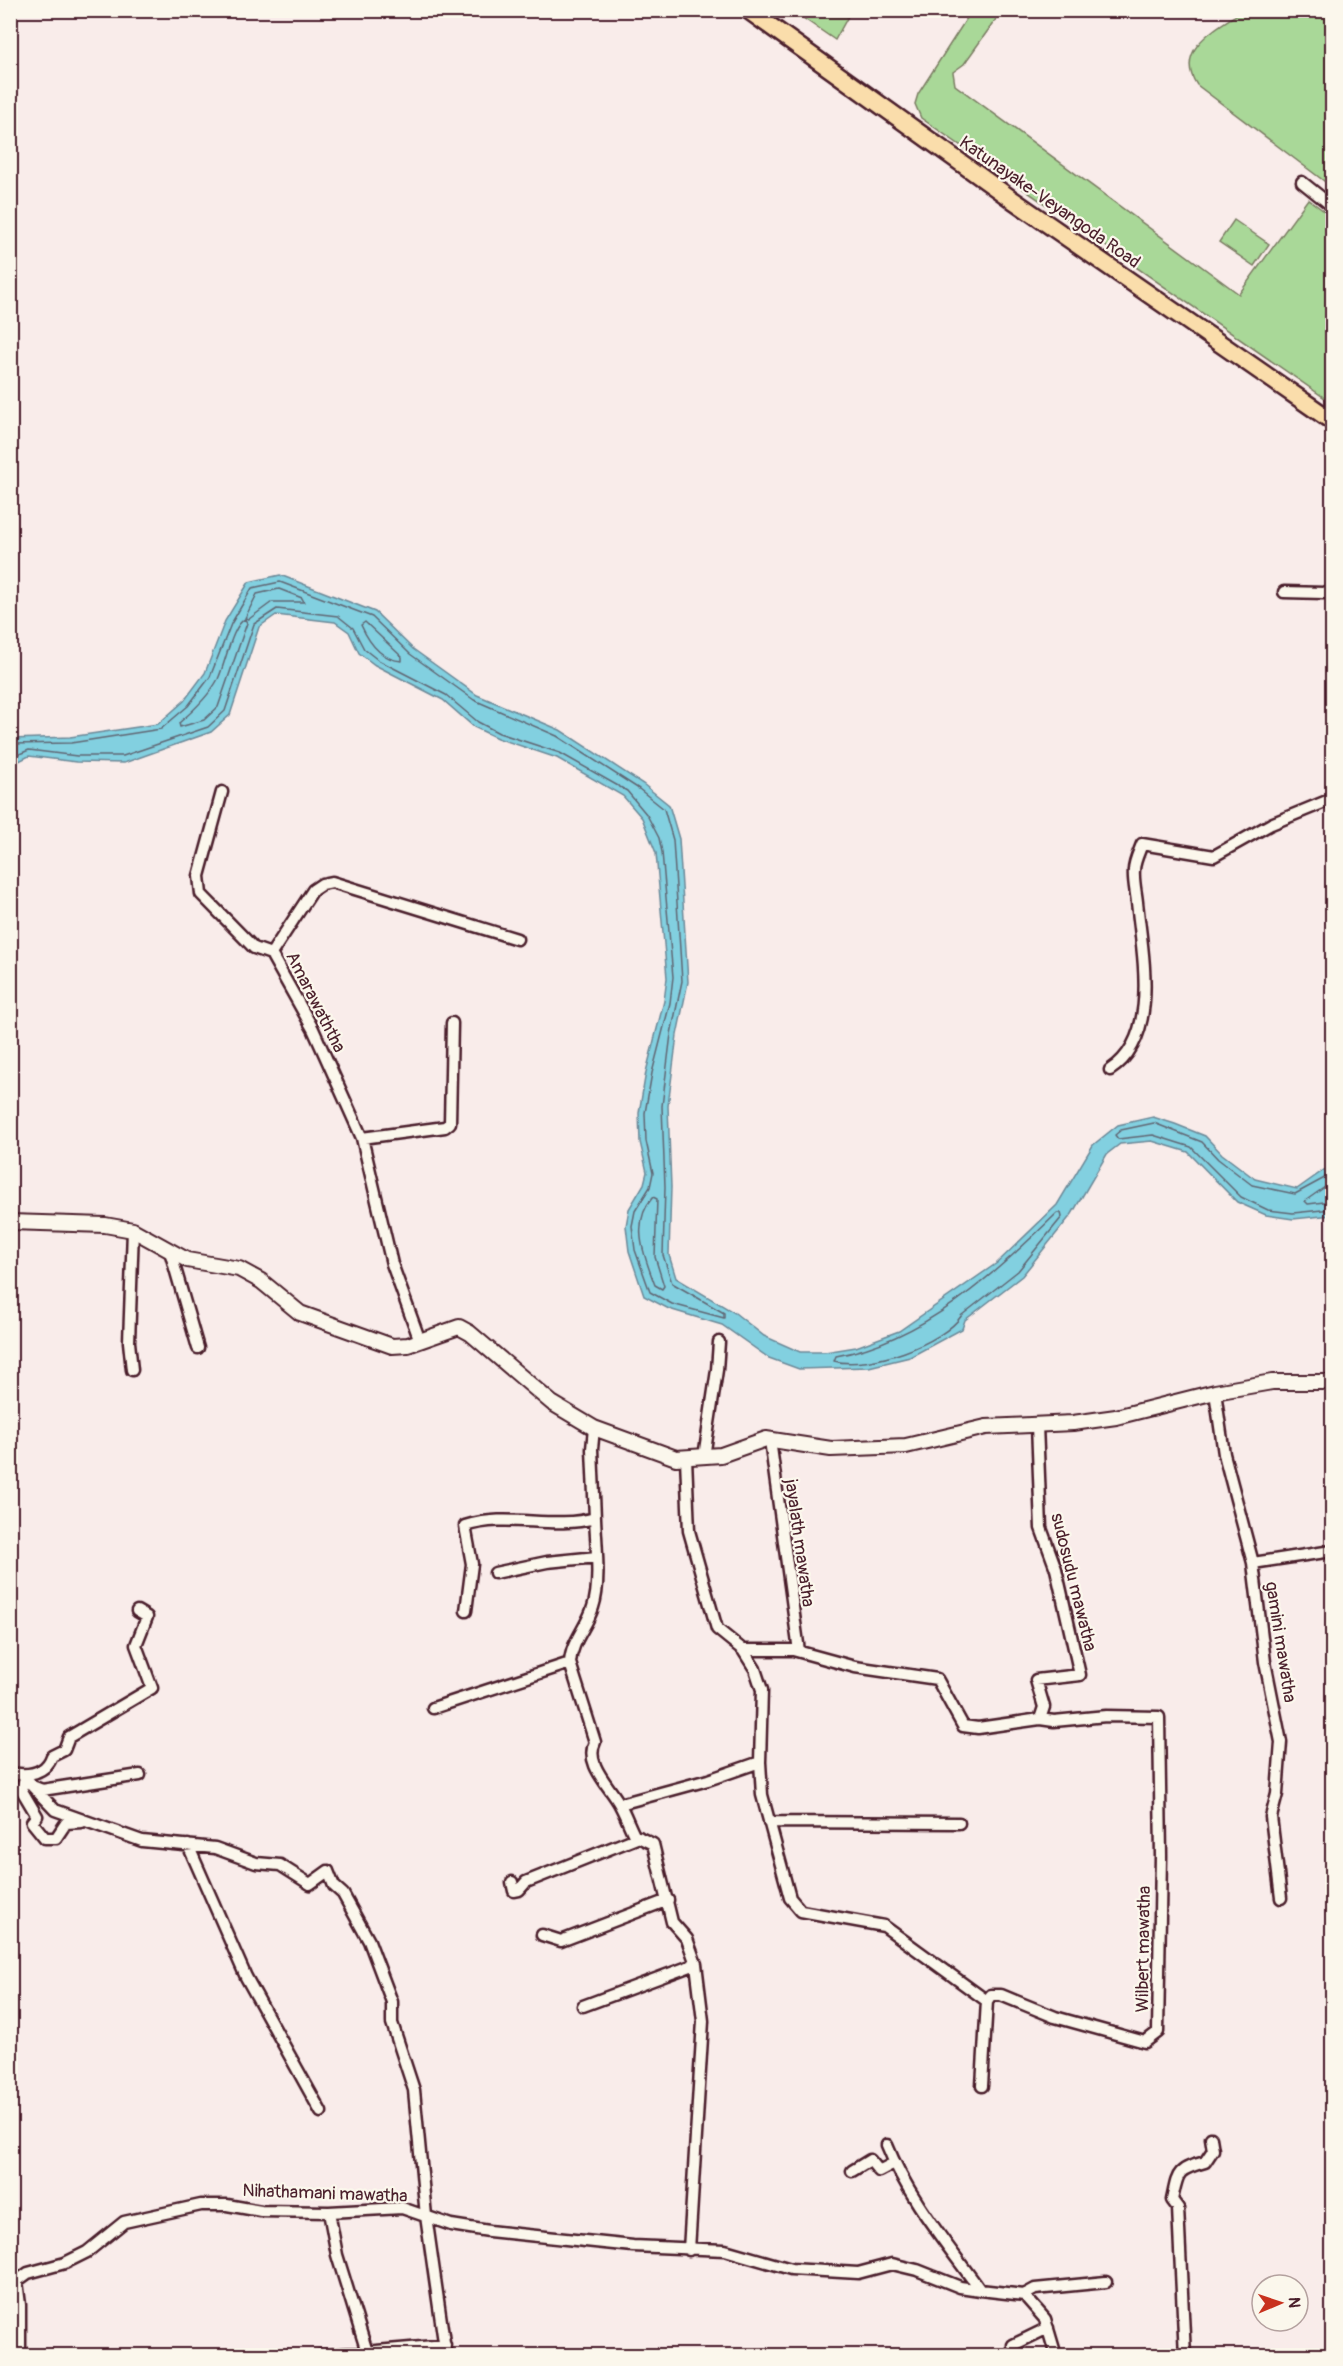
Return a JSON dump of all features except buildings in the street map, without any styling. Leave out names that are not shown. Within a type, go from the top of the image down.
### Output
[{"type":"main road","name":"Katunayake-Veyangoda Road","points":[[748,10],[1029,212],[1332,421]]},
{"type":"street","points":[[1302,182],[1332,206]]},
{"type":"street","points":[[1284,592],[1324,593],[1332,590]]},
{"type":"street","points":[[222,792],[199,876],[201,894],[254,948],[271,954]]},
{"type":"street","points":[[1110,1070],[1123,1062],[1143,1018],[1144,971],[1134,870],[1142,844],[1214,855],[1271,825],[1332,799]]},
{"type":"street","name":"Amarawaththa","points":[[420,1341],[392,1264],[362,1138],[313,1029],[271,954],[313,890],[322,884],[332,882],[517,939]]},
{"type":"street","points":[[362,1138],[445,1126],[450,1123],[452,1023]]},
{"type":"street","points":[[10,1222],[105,1225],[133,1230],[188,1260],[239,1269],[261,1281],[300,1313],[392,1346],[420,1341],[459,1327],[470,1333],[535,1390],[594,1428],[676,1458],[721,1455],[770,1440],[831,1449],[906,1446],[986,1427],[1037,1425],[1116,1417],[1215,1392],[1272,1382],[1332,1382]]},
{"type":"street","points":[[132,1370],[129,1342],[133,1230]]},
{"type":"street","points":[[170,1251],[198,1348]]},
{"type":"street","points":[[704,1456],[719,1342]]},
{"type":"street","name":"gamini mawatha","points":[[1215,1392],[1224,1454],[1253,1563],[1265,1662],[1281,1742],[1277,1794],[1272,1816],[1281,1898]]},
{"type":"street","name":"sudosudu mawatha","points":[[1037,1425],[1041,1528],[1056,1569],[1080,1675],[1036,1680],[1044,1707],[1040,1719]]},
{"type":"street","points":[[594,1428],[592,1449],[597,1557],[594,1605],[571,1651],[570,1663],[595,1742],[591,1750],[596,1767],[620,1804],[634,1835],[653,1844],[672,1922],[687,1939],[696,1964],[703,2020],[689,2250]]},
{"type":"street","name":"jayalath mawatha","points":[[770,1440],[800,1651]]},
{"type":"street","points":[[686,1458],[689,1532],[717,1629],[743,1650],[755,1669],[762,1690],[760,1762],[762,1795],[790,1898],[801,1911],[884,1926],[987,2001],[982,2086]]},
{"type":"street","points":[[466,1611],[472,1564],[465,1526],[486,1520],[575,1524],[595,1518]]},
{"type":"street","points":[[1253,1563],[1332,1551]]},
{"type":"street","points":[[495,1573],[548,1562],[597,1557]]},
{"type":"street","points":[[10,1773],[26,1776],[37,1772],[50,1763],[52,1756],[64,1750],[69,1737],[152,1688],[136,1645],[147,1617],[137,1611]]},
{"type":"street","points":[[743,1650],[800,1651],[855,1667],[937,1679],[963,1726],[978,1728],[1040,1719]]},
{"type":"street","points":[[434,1708],[570,1663]]},
{"type":"street","name":"Wilbert mawatha","points":[[987,2001],[991,1995],[1001,1995],[1055,2016],[1145,2042],[1158,2032],[1161,1856],[1160,1717],[1106,1716],[1054,1721],[1040,1719]]},
{"type":"street","points":[[620,1804],[708,1780],[760,1762]]},
{"type":"street","points":[[32,1786],[42,1790],[60,1789],[75,1783],[93,1784],[140,1775]]},
{"type":"street","points":[[26,1776],[32,1786],[55,1810],[97,1823],[142,1841],[215,1848],[256,1863],[280,1865],[310,1884],[328,1871],[334,1886],[343,1894],[369,1941],[392,2002],[392,2023],[414,2091],[426,2216],[446,2350],[319,2355]]},
{"type":"street","points":[[26,1776],[21,1789],[37,1816],[32,1822],[45,1838],[56,1838],[66,1823],[72,1821],[97,1823]]},
{"type":"street","points":[[769,1822],[959,1823]]},
{"type":"street","points":[[512,1882],[514,1891],[519,1890],[526,1882],[639,1837]]},
{"type":"street","points":[[188,1845],[246,1977],[321,2112]]},
{"type":"street","points":[[542,1935],[561,1941],[668,1900]]},
{"type":"street","points":[[584,2006],[696,1964]]},
{"type":"street","points":[[1185,2355],[1178,2208],[1172,2200],[1178,2174],[1183,2168],[1205,2162],[1213,2150],[1211,2138]]},
{"type":"street","points":[[887,2145],[894,2163],[929,2220],[980,2290]]},
{"type":"street","points":[[852,2170],[870,2160],[879,2171],[894,2163]]},
{"type":"street","name":"Nihathamani mawatha","points":[[20,2355],[20,2305],[17,2281],[28,2273],[65,2263],[87,2252],[124,2222],[201,2205],[329,2212],[402,2208],[452,2225],[489,2232],[689,2250],[725,2250],[791,2269],[858,2273],[892,2264],[916,2270],[960,2287],[1024,2295]]},
{"type":"street","points":[[329,2212],[337,2255],[368,2352]]},
{"type":"street","points":[[1054,2355],[1045,2319],[1024,2295],[1035,2289],[1106,2282]]},
{"type":"street","points":[[1013,2345],[1048,2328]]},
{"type":"green space","points":[[972,10],[998,11],[999,15],[964,64],[953,72],[955,85],[1239,294],[1308,199],[1332,217],[1332,403],[921,118],[915,104],[918,94]]},
{"type":"green space","points":[[793,11],[851,11],[835,40]]},
{"type":"green space","points":[[1242,11],[1332,11],[1332,187],[1197,85],[1191,72],[1190,61],[1194,50],[1210,32]]},
{"type":"green space","points":[[1234,220],[1269,244],[1254,266],[1219,242]]},
{"type":"water","points":[[280,575],[375,612],[413,649],[477,695],[560,730],[643,784],[669,805],[679,839],[688,982],[677,1035],[668,1106],[671,1187],[669,1255],[676,1278],[735,1313],[764,1336],[800,1352],[825,1352],[856,1347],[899,1331],[997,1263],[1057,1205],[1093,1145],[1118,1125],[1153,1117],[1205,1136],[1222,1154],[1255,1179],[1297,1189],[1324,1170],[1332,1168],[1332,1215],[1293,1219],[1266,1215],[1237,1202],[1188,1152],[1152,1141],[1120,1144],[1107,1154],[1072,1214],[1022,1276],[965,1320],[962,1329],[910,1357],[869,1367],[799,1369],[769,1358],[722,1325],[669,1309],[644,1296],[629,1251],[626,1226],[629,1209],[644,1184],[647,1172],[640,1142],[639,1113],[667,978],[656,853],[642,818],[623,796],[557,758],[497,738],[474,727],[443,700],[375,665],[359,653],[349,632],[335,622],[276,615],[259,627],[230,715],[211,732],[124,763],[76,762],[29,756],[11,765],[11,739],[70,737],[158,724],[184,701],[205,673],[225,621],[249,582]]}]
